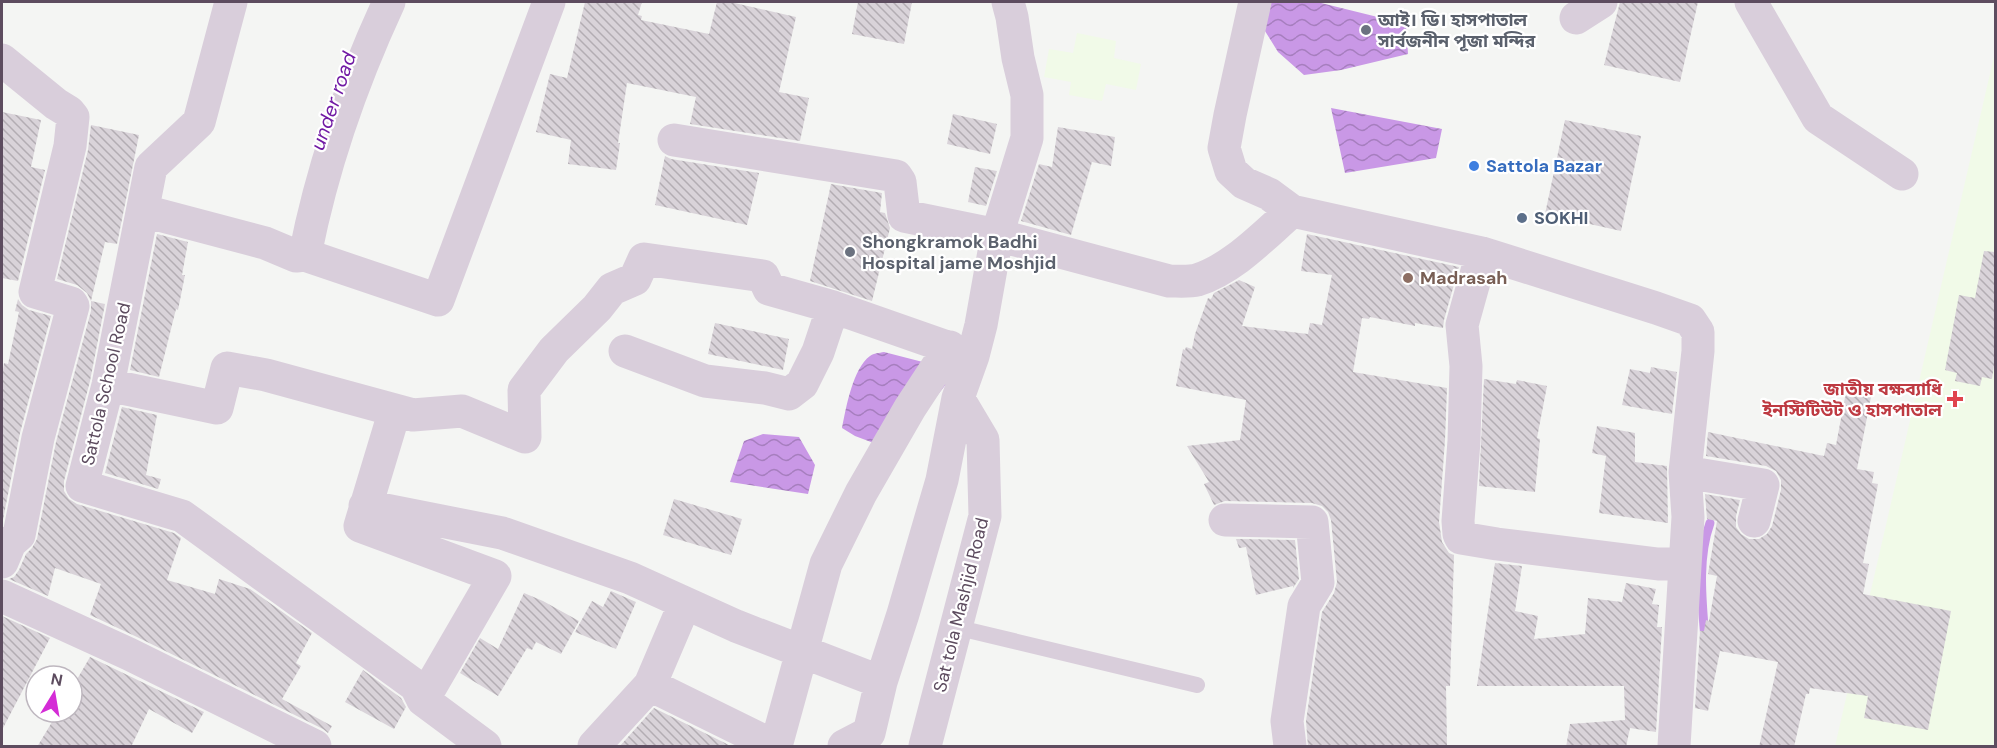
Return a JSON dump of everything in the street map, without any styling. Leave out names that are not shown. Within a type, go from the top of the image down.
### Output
[{"type":"street","name":"Sattola School Road","points":[[231,2],[199,122],[151,167],[108,385],[82,486],[182,516],[416,686],[423,700],[485,747]]},
{"type":"street","points":[[305,255],[313,214],[351,95],[389,2]]},
{"type":"street","points":[[144,211],[265,243],[296,256],[305,255],[438,300],[549,2]]},
{"type":"street","points":[[856,740],[881,682],[942,480],[958,398],[962,351],[1027,138],[1027,95],[1008,2]]},
{"type":"street","points":[[1255,2],[1224,148],[1231,171],[1244,183],[1269,194],[1292,211],[1482,253],[1690,320],[1698,332],[1685,472],[1688,517],[1674,747]]},
{"type":"street","points":[[1751,2],[1818,118],[1902,174]]},
{"type":"street","points":[[2,60],[73,117],[70,146],[35,292],[73,306],[38,438],[19,536],[10,543],[2,562]]},
{"type":"street","points":[[674,140],[896,176],[900,182],[904,216],[997,235],[1169,281],[1195,280],[1216,271],[1242,255],[1292,211]]},
{"type":"street","points":[[1482,253],[1462,325],[1466,366],[1464,441],[1458,521],[1461,538],[1647,562],[1685,564]]},
{"type":"street","points":[[108,385],[217,408],[227,368],[266,375],[413,415],[462,411],[525,436],[524,390],[554,350],[597,308],[612,289],[635,279],[644,259],[763,276],[769,289],[833,307],[962,351]]},
{"type":"street","points":[[625,351],[705,381],[765,388],[789,394],[802,384],[818,352],[833,307]]},
{"type":"street","points":[[650,685],[775,747],[826,564],[861,493],[910,408],[962,351]]},
{"type":"street","name":"Sat tola Mashjid Road","points":[[925,747],[986,516],[983,440],[958,398]]},
{"type":"street","points":[[395,410],[360,526],[495,576],[423,700]]},
{"type":"street","points":[[1685,472],[1763,485],[1754,521]]},
{"type":"street","points":[[365,506],[502,533],[630,578],[736,626],[881,682]]},
{"type":"street","points":[[1225,520],[1312,522],[1318,583],[1304,606],[1287,721],[1290,747]]},
{"type":"street","points":[[2,596],[129,654],[315,747]]},
{"type":"street","points":[[594,747],[650,685],[685,603]]},
{"type":"lane","points":[[955,627],[1197,685]]},
{"type":"shaded area","points":[[1077,33],[1116,41],[1114,58],[1141,64],[1136,90],[1106,84],[1102,101],[1069,95],[1071,82],[1044,77],[1049,49],[1073,53]]},
{"type":"shaded area","name":"জাতীয় বক্ষব্যাধি ইনস্টিটিউট ও হাসপাতাল","points":[[1995,52],[1995,746],[1835,746]]},
{"type":"water","points":[[1267,2],[1317,2],[1406,24],[1408,54],[1341,70],[1304,75],[1278,52],[1260,23]]},
{"type":"water","points":[[1331,108],[1442,129],[1436,158],[1345,173]]},
{"type":"water","points":[[884,352],[946,368],[947,383],[936,397],[879,445],[855,436],[842,428],[851,389],[859,370],[870,356]]},
{"type":"water","points":[[763,434],[799,437],[815,465],[808,494],[730,482],[744,441]]},
{"type":"building","points":[[585,2],[642,2],[638,15],[642,16],[641,20],[709,34],[717,2],[730,2],[796,17],[779,92],[809,98],[800,141],[690,124],[696,97],[627,83],[616,170],[568,164],[571,140],[536,132],[550,74],[567,78]]},
{"type":"building","points":[[858,2],[912,2],[904,44],[852,34]]},
{"type":"building","points":[[1620,2],[1698,2],[1680,82],[1604,65]]},
{"type":"building","points":[[2,112],[41,120],[31,167],[45,170],[18,281],[2,278]]},
{"type":"building","points":[[953,114],[997,124],[990,154],[947,144]]},
{"type":"building","points":[[1565,120],[1641,136],[1621,231],[1545,214]]},
{"type":"building","points":[[91,125],[139,135],[117,244],[105,242],[91,301],[87,293],[77,285],[57,279],[88,150]]},
{"type":"building","points":[[1058,127],[1115,137],[1111,166],[1092,162],[1071,235],[1021,221],[1039,164],[1052,167]]},
{"type":"building","points":[[665,156],[671,159],[759,173],[747,225],[655,205]]},
{"type":"building","points":[[975,167],[997,171],[986,206],[968,202]]},
{"type":"building","name":"Shongkramok Badhi Hospital jame Moshjid","points":[[831,184],[882,193],[880,212],[885,213],[890,228],[872,301],[810,281]]},
{"type":"building","points":[[157,234],[188,242],[182,275],[185,275],[178,310],[176,309],[159,377],[130,370]]},
{"type":"building","points":[[1307,234],[1459,267],[1443,328],[1415,323],[1415,326],[1370,317],[1369,319],[1362,318],[1353,372],[1447,388],[1439,522],[1442,542],[1449,553],[1454,555],[1450,686],[1446,686],[1447,745],[1308,747],[1306,721],[1322,612],[1334,593],[1337,582],[1331,520],[1328,512],[1322,506],[1312,503],[1225,501],[1214,505],[1204,484],[1209,482],[1187,446],[1240,440],[1246,400],[1176,386],[1183,349],[1185,350],[1186,347],[1192,349],[1208,298],[1211,299],[1214,293],[1239,280],[1255,287],[1242,326],[1308,334],[1310,323],[1322,325],[1332,275],[1301,271]]},
{"type":"building","points":[[1984,251],[1995,252],[1995,359],[1992,379],[1982,377],[1980,386],[1955,381],[1957,373],[1945,370],[1959,295],[1975,298]]},
{"type":"building","points":[[18,299],[29,310],[51,316],[20,433],[2,525],[2,377],[4,363],[8,364],[19,312],[15,311]]},
{"type":"building","points":[[91,301],[105,304],[90,381],[64,481],[64,491],[69,499],[77,504],[174,533],[181,538],[167,580],[215,594],[219,579],[250,589],[312,633],[296,663],[301,666],[282,699],[332,726],[328,733],[90,615],[101,584],[55,568],[48,596],[9,579],[14,577],[19,570],[26,554],[37,539],[56,442],[91,311]]},
{"type":"building","points":[[715,323],[789,339],[783,370],[708,354]]},
{"type":"building","points":[[1651,367],[1677,372],[1672,414],[1622,405],[1630,369],[1650,373]]},
{"type":"building","points":[[1484,379],[1516,384],[1517,380],[1547,386],[1537,438],[1540,439],[1535,492],[1479,486]]},
{"type":"building","points":[[1846,392],[1871,397],[1857,469],[1874,472],[1872,483],[1878,484],[1863,563],[1869,564],[1863,594],[1951,611],[1928,730],[1864,718],[1868,696],[1810,688],[1809,694],[1806,694],[1794,747],[1759,747],[1778,662],[1720,651],[1708,711],[1695,708],[1700,631],[1704,631],[1706,620],[1709,621],[1717,576],[1708,574],[1717,521],[1707,519],[1705,494],[1740,500],[1736,527],[1749,539],[1759,539],[1767,534],[1772,526],[1781,490],[1781,480],[1776,471],[1766,466],[1706,456],[1708,432],[1824,456],[1827,443],[1836,445]]},
{"type":"building","points":[[122,407],[157,415],[146,475],[161,479],[158,489],[105,473]]},
{"type":"building","points":[[1597,426],[1635,433],[1635,462],[1667,466],[1668,523],[1599,513],[1606,456],[1592,453]]},
{"type":"building","points":[[674,499],[742,519],[731,555],[663,535]]},
{"type":"building","points":[[1236,539],[1295,540],[1299,579],[1293,588],[1293,586],[1256,595],[1246,547],[1239,548]]},
{"type":"building","points":[[1495,563],[1522,566],[1515,611],[1538,616],[1534,639],[1585,634],[1588,598],[1622,602],[1626,583],[1656,589],[1652,604],[1659,605],[1657,627],[1662,627],[1656,732],[1630,728],[1626,747],[1566,747],[1570,724],[1625,720],[1624,686],[1477,686]]},
{"type":"building","points":[[611,591],[636,602],[616,649],[575,632],[592,601],[603,607]]},
{"type":"building","points":[[524,593],[579,621],[561,654],[536,642],[532,650],[527,648],[498,696],[460,673],[480,638],[498,649]]},
{"type":"building","points":[[2,616],[50,638],[36,664],[24,664],[24,688],[2,730]]},
{"type":"building","points":[[90,657],[204,712],[192,733],[149,709],[131,747],[37,747],[51,724],[84,724],[84,667]]},
{"type":"building","points":[[363,670],[401,698],[406,707],[394,729],[345,702]]},
{"type":"building","points":[[654,708],[725,743],[732,747],[619,747]]},
{"type":"waterway","points":[[1705,639],[1702,566],[1710,523]]},
{"type":"place","name":"আই। ডি। হাসপাতাল সার্বজনীন পূজা মন্দির","points":[[1366,30]]},
{"type":"place","name":"Sattola Bazar","points":[[1474,166]]},
{"type":"place","name":"SOKHI","points":[[1522,218]]},
{"type":"place","name":"Shongkramok Badhi Hospital jame Moshjid","points":[[850,252]]},
{"type":"place","name":"Madrasah","points":[[1408,278]]},
{"type":"place","name":"জাতীয় বক্ষব্যাধি ইনস্টিটিউট ও হাসপাতাল","points":[[1955,399]]},
{"type":"water label","name":"under road","points":[[333,101]]}]
